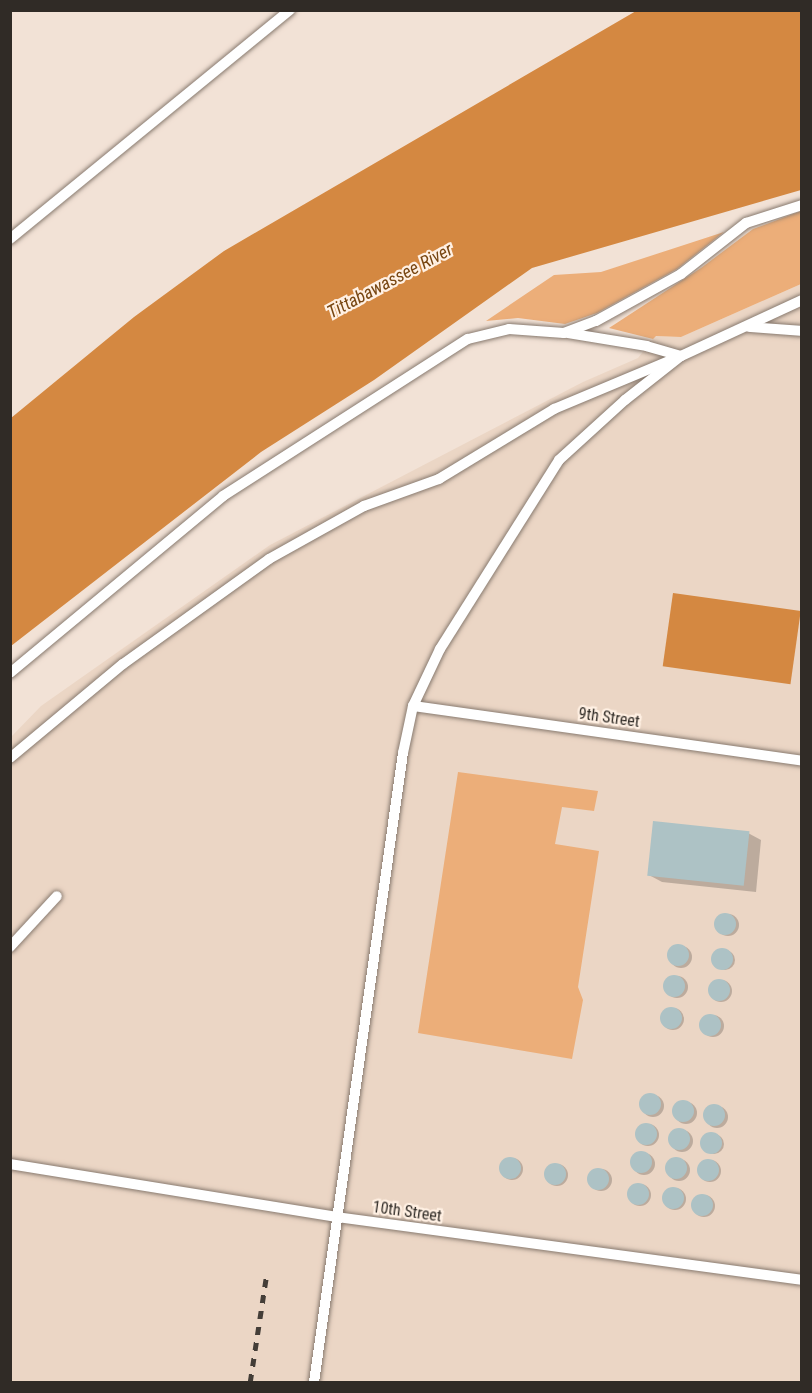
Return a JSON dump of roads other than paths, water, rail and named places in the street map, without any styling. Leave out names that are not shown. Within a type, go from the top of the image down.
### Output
[{"type":"lane","points":[[10,239],[290,10]]},
{"type":"lane","points":[[564,333],[596,321],[681,274],[746,223],[801,205]]},
{"type":"lane","points":[[10,758],[123,664],[269,560],[364,506],[439,479],[554,409],[749,327],[801,300]]},
{"type":"lane","points":[[749,327],[801,332]]},
{"type":"lane","points":[[10,673],[223,496],[420,367],[468,339],[509,329],[564,333],[647,346],[681,357]]},
{"type":"lane","points":[[314,1383],[403,753],[413,706],[440,649],[559,460],[625,400],[681,357]]},
{"type":"lane","name":"9th Street","points":[[413,706],[801,760]]},
{"type":"lane","points":[[10,947],[57,896]]},
{"type":"lane","name":"10th Street","points":[[10,1164],[337,1217],[801,1280]]},
{"type":"water","name":"Tittabawassee River","points":[[636,11],[801,11],[801,190],[532,268],[374,380],[261,452],[11,646],[11,418],[134,317],[224,251]]},
{"type":"water","points":[[673,593],[801,611],[790,684],[663,666]]},
{"type":"railway","points":[[250,1382],[266,1277]]}]
